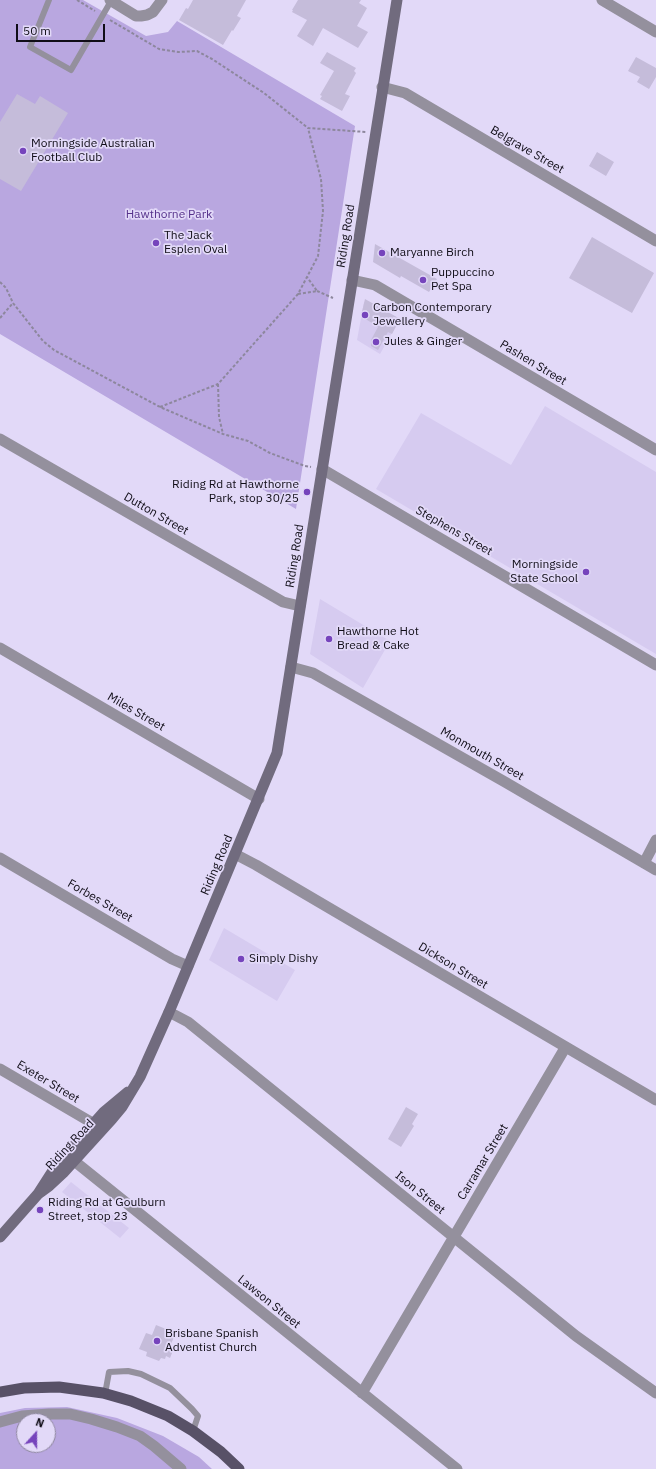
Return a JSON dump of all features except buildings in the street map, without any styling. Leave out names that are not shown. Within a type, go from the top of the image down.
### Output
[{"type":"main road","name":"Riding Road","points":[[0,1237],[38,1194],[49,1186],[70,1158],[98,1127],[122,1107],[140,1077],[236,854],[277,753],[397,0]]},
{"type":"main road","points":[[0,1392],[24,1388],[59,1387],[104,1394],[131,1401],[155,1410],[193,1431],[222,1452],[239,1469]]},
{"type":"street","points":[[110,0],[136,16],[147,15],[159,6],[162,0]]},
{"type":"street","points":[[602,0],[656,32]]},
{"type":"street","name":"Belgrave Street","points":[[382,87],[405,93],[656,241]]},
{"type":"street","name":"Pashen Street","points":[[352,280],[375,285],[656,450]]},
{"type":"street","name":"Dutton Street","points":[[0,439],[283,602],[300,606]]},
{"type":"street","name":"Stephens Street","points":[[322,469],[656,665]]},
{"type":"street","name":"Miles Street","points":[[0,648],[259,799]]},
{"type":"street","name":"Monmouth Street","points":[[291,667],[313,672],[656,870]]},
{"type":"street","points":[[644,863],[656,840]]},
{"type":"street","name":"Dickson Street","points":[[236,854],[656,1100]]},
{"type":"street","name":"Forbes Street","points":[[0,858],[175,960],[188,966]]},
{"type":"street","name":"Ison Street","points":[[169,1012],[188,1022],[576,1336],[656,1393]]},
{"type":"street","name":"Carramar Street","points":[[362,1393],[565,1048]]},
{"type":"street","name":"Exeter Street","points":[[0,1069],[98,1127]]},
{"type":"street","name":"Lawson Street","points":[[70,1158],[457,1469]]},
{"type":"street","points":[[0,1422],[22,1416],[49,1414],[70,1414],[91,1419],[140,1436],[181,1469]]},
{"type":"lane","points":[[49,0],[30,47],[71,70],[110,0]]},
{"type":"lane","points":[[104,1394],[109,1372],[128,1371],[141,1374],[170,1388],[192,1409],[198,1416],[193,1431]]},
{"type":"path","points":[[77,0],[159,50],[178,52],[197,51],[212,59],[264,93],[308,128],[360,131],[375,134]]},
{"type":"path","points":[[160,407],[218,384],[298,294],[318,256],[324,211],[321,178],[308,128]]},
{"type":"path","points":[[307,277],[316,291]]},
{"type":"path","points":[[0,282],[6,288],[13,303],[43,341],[54,350],[160,407],[223,434],[248,441],[270,453],[305,466],[322,469]]},
{"type":"path","points":[[298,294],[316,291],[333,298]]},
{"type":"path","points":[[0,318],[13,303]]},
{"type":"path","points":[[218,384],[219,416],[223,434]]},
{"type":"shaded area","points":[[368,301],[400,319],[380,354],[357,340],[364,302]]},
{"type":"shaded area","name":"Morningside State School","points":[[545,406],[656,472],[656,654],[376,489],[421,413],[511,465]]},
{"type":"shaded area","points":[[320,599],[390,641],[363,688],[310,654]]},
{"type":"shaded area","points":[[224,928],[295,970],[277,1001],[209,960]]},
{"type":"shaded area","points":[[71,1182],[129,1228],[120,1238],[62,1192]]},
{"type":"green space","name":"Hawthorne Park","points":[[0,0],[83,0],[146,36],[168,32],[177,21],[355,126],[296,509],[0,334]]},
{"type":"green space","points":[[67,1407],[117,1418],[163,1436],[199,1457],[212,1469],[0,1469],[0,1413],[25,1408]]},
{"type":"place","name":"Morningside Australian Football Club","points":[[23,151]]},
{"type":"place","name":"The Jack Esplen Oval","points":[[156,243]]},
{"type":"place","name":"Maryanne Birch","points":[[382,253]]},
{"type":"place","name":"Puppuccino Pet Spa","points":[[423,280]]},
{"type":"place","name":"Carbon Contemporary Jewellery","points":[[365,315]]},
{"type":"place","name":"Jules & Ginger","points":[[376,342]]},
{"type":"place","name":"Riding Rd at Hawthorne Park, stop 30/25","points":[[307,492]]},
{"type":"place","name":"Morningside State School","points":[[586,572]]},
{"type":"place","name":"Hawthorne Hot Bread & Cake","points":[[329,639]]},
{"type":"place","name":"Simply Dishy","points":[[241,959]]},
{"type":"place","name":"Riding Rd at Goulburn Street, stop 23","points":[[40,1210]]},
{"type":"place","name":"Brisbane Spanish Adventist Church","points":[[157,1341]]}]
